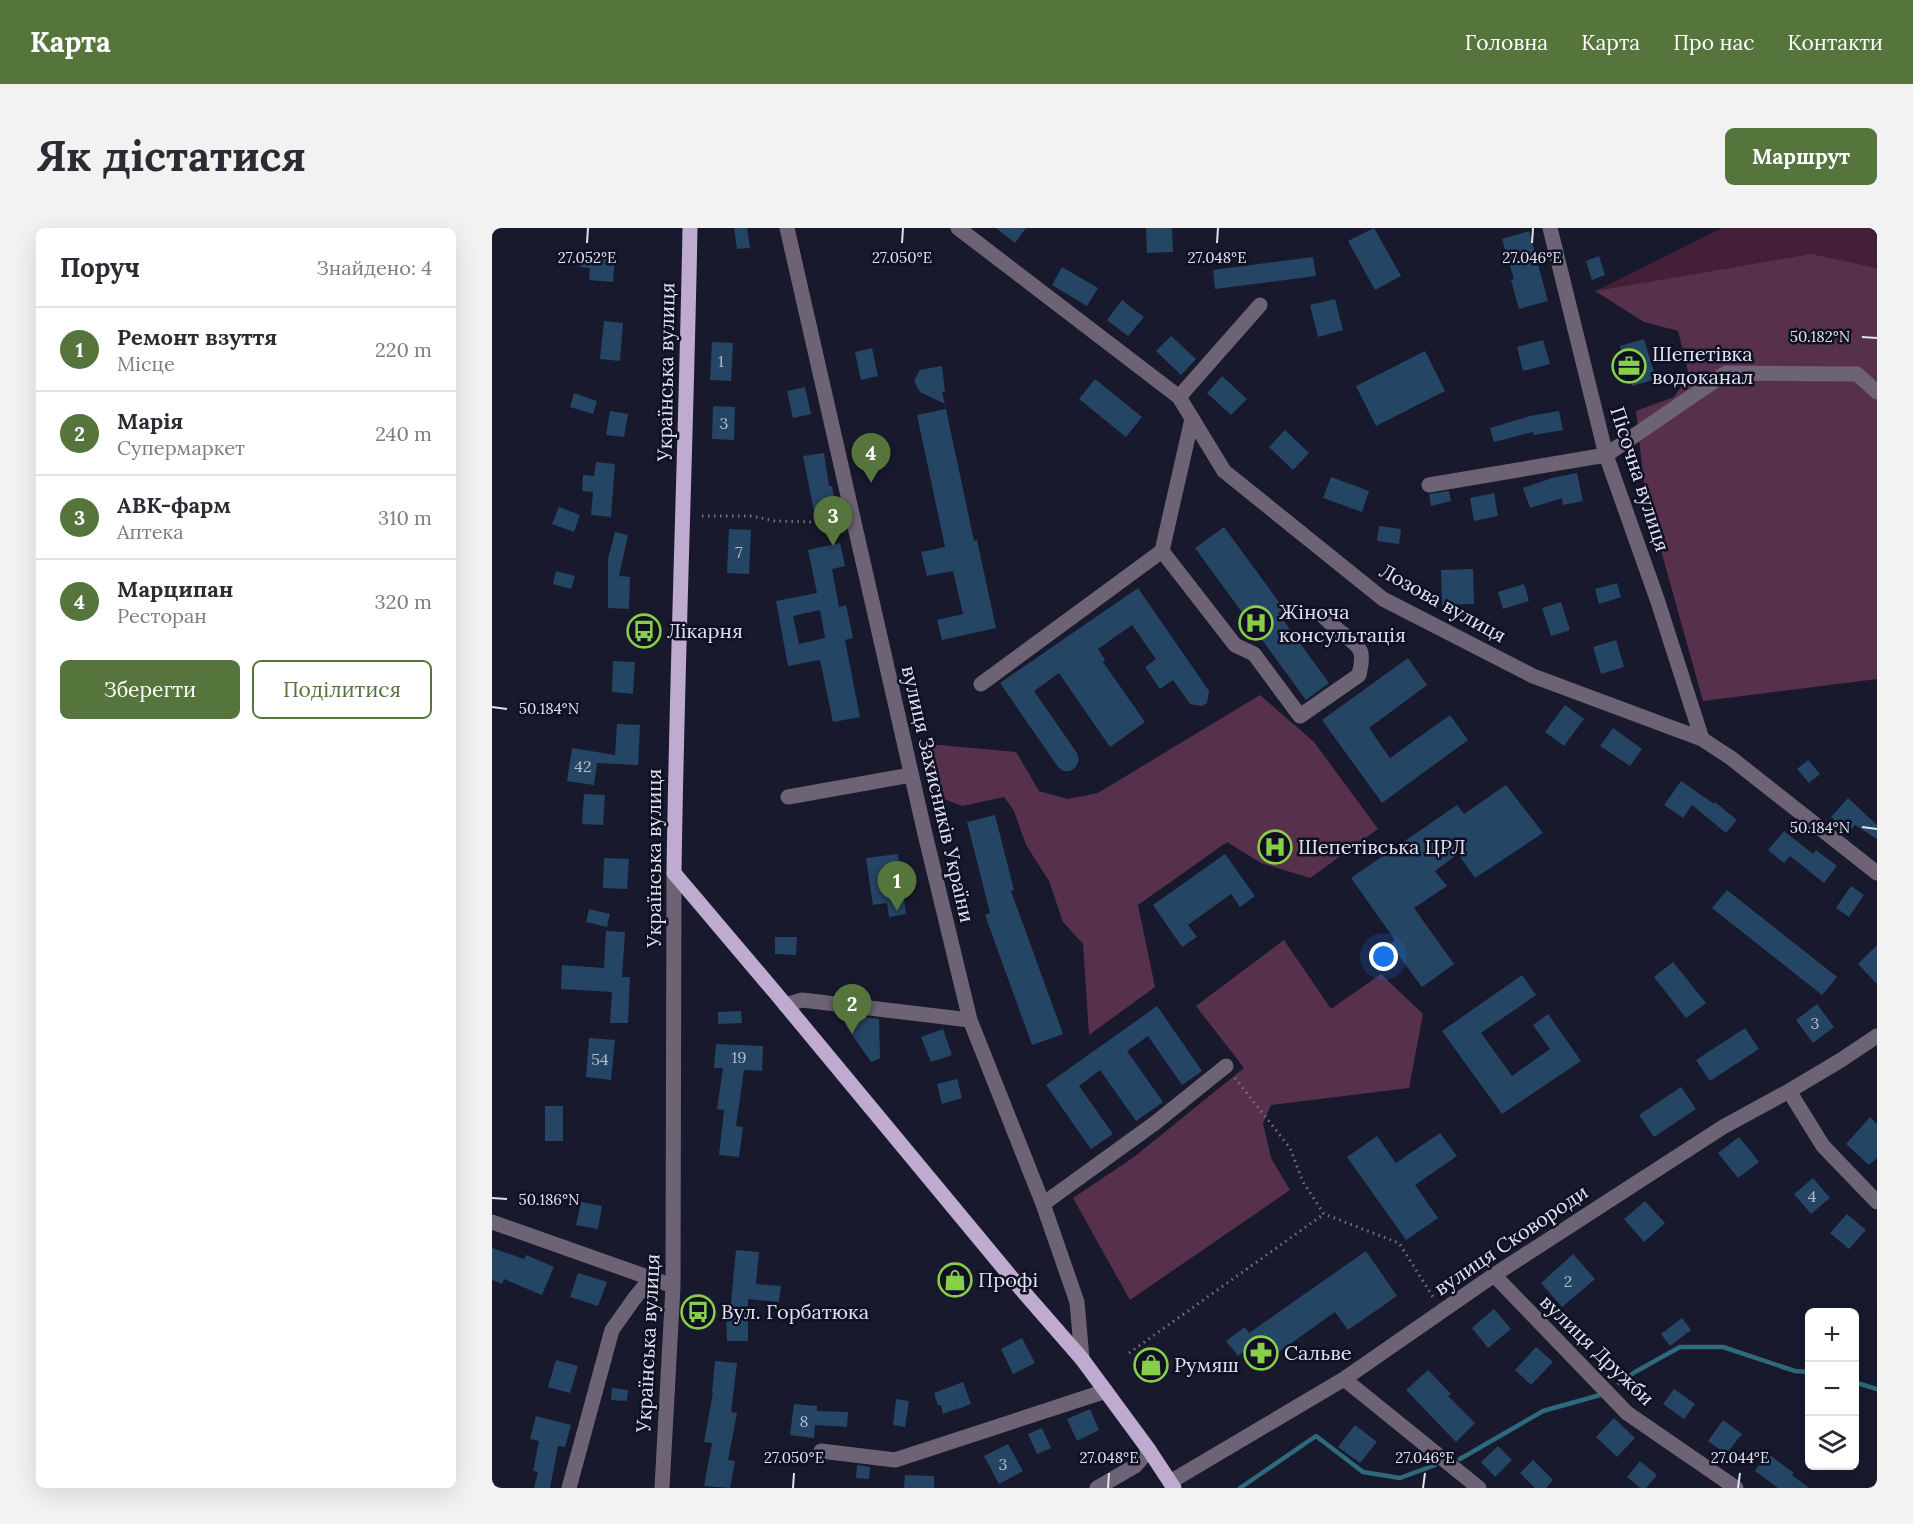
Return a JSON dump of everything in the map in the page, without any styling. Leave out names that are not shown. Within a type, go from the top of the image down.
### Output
[{"type":"main road","name":"Українська вулиця","points":[[674,873],[690,228]]},
{"type":"main road","points":[[674,873],[1082,1359],[1172,1485]]},
{"type":"street","name":"вулиця Захисників України","points":[[787,228],[911,775],[970,1020],[1043,1204],[1077,1302],[1082,1359]]},
{"type":"street","name":"Лозова вулиця","points":[[958,228],[1179,397],[1224,471],[1383,599],[1533,676],[1702,739],[1731,758],[1877,873]]},
{"type":"street","name":"Пісочна вулиця","points":[[1550,228],[1606,455],[1657,599],[1702,739]]},
{"type":"street","points":[[1179,397],[1260,305]]},
{"type":"street","points":[[1429,485],[1606,455],[1726,374],[1857,374],[1877,392]]},
{"type":"street","points":[[981,684],[1162,551],[1192,418]]},
{"type":"street","points":[[1162,551],[1235,645],[1254,654],[1300,716],[1359,675],[1360,650],[1355,642],[1337,630],[1323,616]]},
{"type":"street","points":[[788,797],[911,775]]},
{"type":"street","name":"Українська вулиця","points":[[662,1488],[673,1286],[674,873]]},
{"type":"street","points":[[785,1005],[802,1000],[970,1020]]},
{"type":"street","name":"вулиця Сковороди","points":[[1172,1485],[1344,1379],[1494,1275],[1723,1127],[1789,1091],[1877,1036]]},
{"type":"street","points":[[1043,1204],[1155,1123],[1226,1066]]},
{"type":"street","points":[[1789,1091],[1823,1146],[1877,1202]]},
{"type":"street","points":[[492,1222],[673,1286]]},
{"type":"street","name":"вулиця Дружби","points":[[1494,1275],[1627,1413],[1736,1488]]},
{"type":"street","name":"Українська вулиця","points":[[569,1488],[612,1330],[651,1278]]},
{"type":"street","points":[[1344,1379],[1479,1488]]},
{"type":"street","points":[[821,1451],[895,1460],[1106,1391]]},
{"type":"street","points":[[1097,1488],[1135,1466],[1149,1450]]},
{"type":"path","points":[[702,516],[752,516],[775,521],[811,522],[853,513]]},
{"type":"path","points":[[1226,1066],[1290,1148],[1303,1182],[1324,1214],[1399,1243],[1442,1311]]},
{"type":"path","points":[[1129,1353],[1324,1214]]},
{"type":"shaded area","points":[[1722,228],[1877,228],[1877,268],[1806,255],[1595,291]]},
{"type":"shaded area","points":[[1811,254],[1877,268],[1877,679],[1703,701],[1645,493],[1636,411],[1674,397],[1689,375],[1678,331],[1644,322],[1595,291]]},
{"type":"shaded area","points":[[1260,695],[1314,742],[1378,829],[1310,878],[1261,863],[1227,842],[1138,905],[1155,987],[1089,1035],[1083,944],[1063,922],[1049,881],[1026,845],[1014,811],[1004,797],[962,806],[931,794],[918,743],[1016,752],[1039,791],[1068,799],[1098,793]]},
{"type":"shaded area","points":[[1284,940],[1331,1009],[1381,974],[1423,1014],[1409,1088],[1271,1105],[1263,1123],[1271,1158],[1290,1190],[1130,1300],[1073,1198],[1134,1157],[1244,1068],[1196,1006]]},
{"type":"building","points":[[734,228],[747,228],[750,248],[737,249]]},
{"type":"building","points":[[996,228],[1026,228],[1015,243]]},
{"type":"building","points":[[1146,228],[1172,228],[1173,252],[1147,253]]},
{"type":"building","points":[[1374,228],[1401,276],[1375,290],[1348,241]]},
{"type":"building","points":[[1529,231],[1548,301],[1519,309],[1511,280],[1514,279],[1502,239]]},
{"type":"building","points":[[581,255],[615,258],[613,282],[589,280],[590,268],[580,267]]},
{"type":"building","points":[[1599,256],[1605,275],[1592,280],[1586,261]]},
{"type":"building","points":[[1313,257],[1316,276],[1215,289],[1213,270]]},
{"type":"building","points":[[1062,267],[1098,288],[1087,306],[1052,285]]},
{"type":"building","points":[[1335,299],[1343,330],[1318,337],[1310,305]]},
{"type":"building","points":[[1122,300],[1144,317],[1128,336],[1107,320]]},
{"type":"building","points":[[604,321],[623,323],[620,361],[600,359]]},
{"type":"building","points":[[1171,336],[1196,359],[1181,375],[1156,351]]},
{"type":"building","points":[[1644,339],[1656,379],[1632,386],[1620,346]]},
{"type":"building","points":[[1543,340],[1550,364],[1523,371],[1517,347]]},
{"type":"building","points":[[712,342],[733,343],[731,381],[710,380]]},
{"type":"building","points":[[872,348],[878,376],[861,380],[855,352]]},
{"type":"building","points":[[1425,351],[1445,391],[1376,426],[1356,386]]},
{"type":"building","points":[[942,366],[945,392],[942,392],[945,404],[920,392],[914,381],[920,370]]},
{"type":"building","points":[[1222,376],[1247,399],[1231,415],[1207,393]]},
{"type":"building","points":[[1095,379],[1142,417],[1126,437],[1079,399]]},
{"type":"building","points":[[805,387],[811,414],[793,418],[787,391]]},
{"type":"building","points":[[574,393],[597,401],[593,414],[570,407]]},
{"type":"building","points":[[713,406],[735,407],[734,440],[712,439]]},
{"type":"building","points":[[946,409],[974,541],[977,540],[996,628],[942,640],[937,620],[963,614],[953,571],[927,576],[921,552],[945,547],[917,415]]},
{"type":"building","points":[[610,411],[628,414],[624,437],[606,435]]},
{"type":"building","points":[[1559,411],[1563,430],[1534,435],[1533,432],[1494,442],[1490,428],[1530,416]]},
{"type":"building","points":[[1285,430],[1309,453],[1293,470],[1269,447]]},
{"type":"building","points":[[824,453],[829,486],[832,486],[837,512],[815,516],[803,456]]},
{"type":"building","points":[[596,462],[615,464],[611,517],[591,515],[593,492],[582,491],[583,475],[594,476]]},
{"type":"building","points":[[1577,473],[1583,501],[1563,505],[1562,498],[1530,508],[1523,488],[1552,478]]},
{"type":"building","points":[[1331,477],[1369,491],[1362,512],[1323,498]]},
{"type":"building","points":[[1449,491],[1451,501],[1431,506],[1429,494]]},
{"type":"building","points":[[1494,493],[1498,516],[1474,521],[1470,498]]},
{"type":"building","points":[[559,507],[580,515],[574,532],[552,524]]},
{"type":"building","points":[[1379,526],[1401,529],[1399,544],[1377,541]]},
{"type":"building","points":[[1224,527],[1284,609],[1278,613],[1329,683],[1306,700],[1195,548]]},
{"type":"building","points":[[729,529],[751,530],[749,574],[727,573]]},
{"type":"building","points":[[615,532],[628,535],[619,576],[630,577],[629,609],[608,608],[608,559]]},
{"type":"building","points":[[840,543],[845,566],[832,569],[839,607],[846,605],[853,638],[845,640],[860,717],[833,722],[820,660],[788,666],[776,601],[817,593],[808,550]],"holes":[[[820,610],[825,638],[799,644],[793,616]]]},
{"type":"building","points":[[1473,569],[1474,604],[1442,605],[1441,570]]},
{"type":"building","points":[[556,571],[575,576],[571,589],[553,584]]},
{"type":"building","points":[[1617,583],[1621,597],[1599,604],[1595,589]]},
{"type":"building","points":[[1524,584],[1529,601],[1503,609],[1498,592]]},
{"type":"building","points":[[1138,588],[1209,691],[1207,703],[1202,706],[1190,704],[1173,680],[1160,689],[1145,667],[1156,659],[1132,625],[1098,649],[1105,660],[1103,662],[1145,722],[1110,747],[1059,673],[1034,691],[1077,753],[1079,760],[1076,767],[1070,771],[1063,771],[1000,683]]},
{"type":"building","points":[[1561,602],[1570,630],[1551,636],[1542,608]]},
{"type":"building","points":[[632,620],[649,621],[648,643],[631,642]]},
{"type":"building","points":[[1616,640],[1624,667],[1601,674],[1593,647]]},
{"type":"building","points":[[1408,658],[1427,685],[1369,728],[1390,758],[1450,715],[1468,740],[1382,803],[1322,720]]},
{"type":"building","points":[[613,661],[635,662],[633,694],[612,692]]},
{"type":"building","points":[[1565,705],[1584,719],[1564,746],[1545,732]]},
{"type":"building","points":[[617,724],[640,725],[638,765],[597,763],[594,785],[567,781],[572,748],[615,755]]},
{"type":"building","points":[[1613,728],[1642,749],[1630,766],[1600,746]]},
{"type":"building","points":[[1808,760],[1820,774],[1809,783],[1797,769]]},
{"type":"building","points":[[1681,781],[1714,804],[1715,802],[1737,820],[1726,833],[1692,805],[1683,818],[1664,805]]},
{"type":"building","points":[[1506,785],[1543,833],[1475,878],[1458,854],[1435,871],[1447,886],[1414,908],[1454,964],[1422,987],[1390,944],[1395,940],[1351,878],[1457,805],[1464,814]]},
{"type":"building","points":[[584,794],[605,795],[603,825],[582,824]]},
{"type":"building","points":[[1848,798],[1877,825],[1877,839],[1855,825],[1848,832],[1831,817]]},
{"type":"building","points":[[995,815],[1014,890],[1011,891],[1063,1034],[1032,1045],[985,915],[990,913],[967,822]]},
{"type":"building","points":[[1784,831],[1813,854],[1816,850],[1837,866],[1824,883],[1790,856],[1784,863],[1768,850]]},
{"type":"building","points":[[898,854],[906,914],[889,917],[887,903],[873,905],[866,858]]},
{"type":"building","points":[[1225,854],[1255,896],[1240,907],[1231,894],[1188,925],[1197,937],[1182,947],[1153,905]]},
{"type":"building","points":[[604,858],[629,859],[627,889],[603,888]]},
{"type":"building","points":[[1851,886],[1864,895],[1849,917],[1836,908]]},
{"type":"building","points":[[1727,890],[1837,977],[1822,995],[1712,908]]},
{"type":"building","points":[[589,909],[610,914],[607,927],[586,922]]},
{"type":"building","points":[[606,931],[625,932],[622,977],[630,977],[628,1023],[610,1023],[612,992],[561,989],[562,965],[604,968]]},
{"type":"building","points":[[775,937],[797,937],[796,955],[775,954]]},
{"type":"building","points":[[1877,945],[1877,984],[1858,964]]},
{"type":"building","points":[[1673,962],[1706,1003],[1686,1018],[1654,977]]},
{"type":"building","points":[[1522,975],[1536,995],[1481,1033],[1512,1076],[1550,1049],[1533,1025],[1548,1014],[1581,1061],[1502,1114],[1442,1031]]},
{"type":"building","points":[[1817,1004],[1834,1027],[1813,1043],[1796,1020]]},
{"type":"building","points":[[1157,1006],[1202,1071],[1182,1085],[1148,1036],[1127,1051],[1163,1102],[1136,1121],[1100,1070],[1079,1086],[1113,1134],[1091,1149],[1046,1085]]},
{"type":"building","points":[[741,1011],[742,1023],[718,1024],[718,1012]]},
{"type":"building","points":[[854,1016],[879,1019],[880,1058],[871,1062],[844,1023]]},
{"type":"building","points":[[1745,1028],[1759,1049],[1710,1081],[1696,1060]]},
{"type":"building","points":[[943,1029],[952,1055],[931,1062],[921,1037]]},
{"type":"building","points":[[589,1038],[615,1040],[611,1080],[586,1077]]},
{"type":"building","points":[[716,1044],[763,1046],[762,1071],[744,1070],[736,1126],[743,1127],[739,1157],[719,1155],[724,1110],[717,1109],[723,1068],[714,1068]]},
{"type":"building","points":[[957,1079],[962,1098],[942,1104],[937,1084]]},
{"type":"building","points":[[1681,1087],[1696,1109],[1654,1137],[1639,1115]]},
{"type":"building","points":[[545,1106],[563,1106],[563,1141],[545,1141]]},
{"type":"building","points":[[1870,1117],[1877,1124],[1877,1158],[1869,1165],[1846,1144]]},
{"type":"building","points":[[1440,1133],[1457,1156],[1415,1185],[1438,1218],[1406,1240],[1347,1157],[1377,1136],[1396,1163]]},
{"type":"building","points":[[1739,1137],[1759,1162],[1738,1178],[1718,1153]]},
{"type":"building","points":[[1813,1178],[1830,1198],[1811,1214],[1794,1194]]},
{"type":"building","points":[[1645,1201],[1665,1223],[1644,1242],[1624,1219]]},
{"type":"building","points":[[581,1202],[602,1206],[598,1229],[576,1225]]},
{"type":"building","points":[[1847,1214],[1866,1230],[1849,1249],[1830,1233]]},
{"type":"building","points":[[492,1248],[524,1259],[526,1255],[554,1267],[542,1295],[504,1279],[502,1284],[492,1280]]},
{"type":"building","points":[[736,1250],[759,1252],[756,1284],[781,1286],[779,1302],[748,1299],[748,1341],[727,1341],[726,1313],[730,1313]]},
{"type":"building","points":[[1366,1251],[1397,1296],[1348,1330],[1335,1312],[1255,1369],[1243,1352],[1238,1356],[1226,1341],[1245,1327],[1249,1333]]},
{"type":"building","points":[[1573,1254],[1595,1279],[1562,1307],[1541,1283]]},
{"type":"building","points":[[963,1265],[972,1276],[948,1294],[939,1283]]},
{"type":"building","points":[[578,1273],[607,1282],[598,1306],[570,1297]]},
{"type":"building","points":[[1494,1309],[1511,1329],[1488,1348],[1472,1328]]},
{"type":"building","points":[[1682,1318],[1691,1330],[1670,1346],[1661,1334]]},
{"type":"building","points":[[1022,1338],[1035,1363],[1013,1374],[1001,1349]]},
{"type":"building","points":[[1536,1347],[1553,1362],[1531,1385],[1515,1370]]},
{"type":"building","points":[[556,1360],[578,1366],[570,1393],[548,1387]]},
{"type":"building","points":[[715,1361],[737,1363],[731,1412],[737,1413],[728,1460],[735,1461],[730,1488],[704,1486],[712,1443],[704,1442],[713,1393]]},
{"type":"building","points":[[1428,1370],[1451,1394],[1448,1396],[1475,1423],[1456,1442],[1406,1390]]},
{"type":"building","points":[[963,1382],[971,1404],[958,1409],[956,1405],[957,1409],[943,1414],[934,1393]]},
{"type":"building","points":[[612,1388],[628,1390],[627,1401],[611,1400]]},
{"type":"building","points":[[1674,1389],[1695,1404],[1684,1419],[1663,1404]]},
{"type":"building","points":[[896,1399],[909,1401],[905,1427],[893,1425]]},
{"type":"building","points":[[794,1404],[817,1406],[817,1411],[848,1412],[847,1427],[815,1425],[814,1438],[790,1435]]},
{"type":"building","points":[[1090,1409],[1099,1430],[1077,1441],[1067,1419]]},
{"type":"building","points":[[536,1416],[571,1425],[565,1447],[558,1446],[550,1488],[534,1488],[538,1472],[533,1471],[539,1441],[530,1439]]},
{"type":"building","points":[[1614,1418],[1635,1438],[1617,1457],[1596,1437]]},
{"type":"building","points":[[1723,1420],[1742,1434],[1726,1454],[1708,1441]]},
{"type":"building","points":[[1355,1425],[1377,1442],[1360,1463],[1338,1447]]},
{"type":"building","points":[[1042,1428],[1051,1448],[1037,1454],[1028,1434]]},
{"type":"building","points":[[1008,1444],[1023,1471],[999,1484],[984,1456]]},
{"type":"building","points":[[1498,1446],[1512,1460],[1495,1477],[1481,1462]]},
{"type":"building","points":[[1767,1453],[1794,1473],[1792,1475],[1809,1488],[1778,1488],[1755,1471]]},
{"type":"building","points":[[1533,1460],[1553,1480],[1546,1488],[1535,1488],[1520,1473]]},
{"type":"building","points":[[1640,1461],[1657,1475],[1646,1488],[1640,1488],[1627,1477]]},
{"type":"building","points":[[857,1465],[870,1467],[869,1479],[856,1478]]},
{"type":"building","points":[[905,1475],[934,1476],[934,1488],[904,1488]]},
{"type":"waterway","points":[[1619,1383],[1680,1347],[1723,1347],[1795,1371],[1805,1372]]},
{"type":"waterway","points":[[1859,1384],[1877,1389]]},
{"type":"waterway","points":[[1460,1459],[1543,1411],[1600,1395]]},
{"type":"waterway","points":[[1240,1488],[1316,1436],[1363,1472],[1400,1478],[1435,1465]]},
{"type":"place","name":"Шепетівка водоканал","points":[[1629,366]]},
{"type":"place","name":"Марципан","points":[[871,483]]},
{"type":"place","name":"АВК-фарм","points":[[833,546]]},
{"type":"place","name":"Жіноча консультація","points":[[1256,623]]},
{"type":"place","name":"Лікарня","points":[[644,631]]},
{"type":"place","name":"Шепетівська ЦРЛ","points":[[1275,847]]},
{"type":"place","name":"Ремонт взуття","points":[[897,911]]},
{"type":"place","name":"Марія","points":[[852,1034]]},
{"type":"place","name":"Профі","points":[[955,1280]]},
{"type":"place","name":"Вул. Горбатюка","points":[[698,1312]]},
{"type":"place","name":"Сальве","points":[[1261,1353]]},
{"type":"place","name":"Румяш","points":[[1151,1365]]}]
